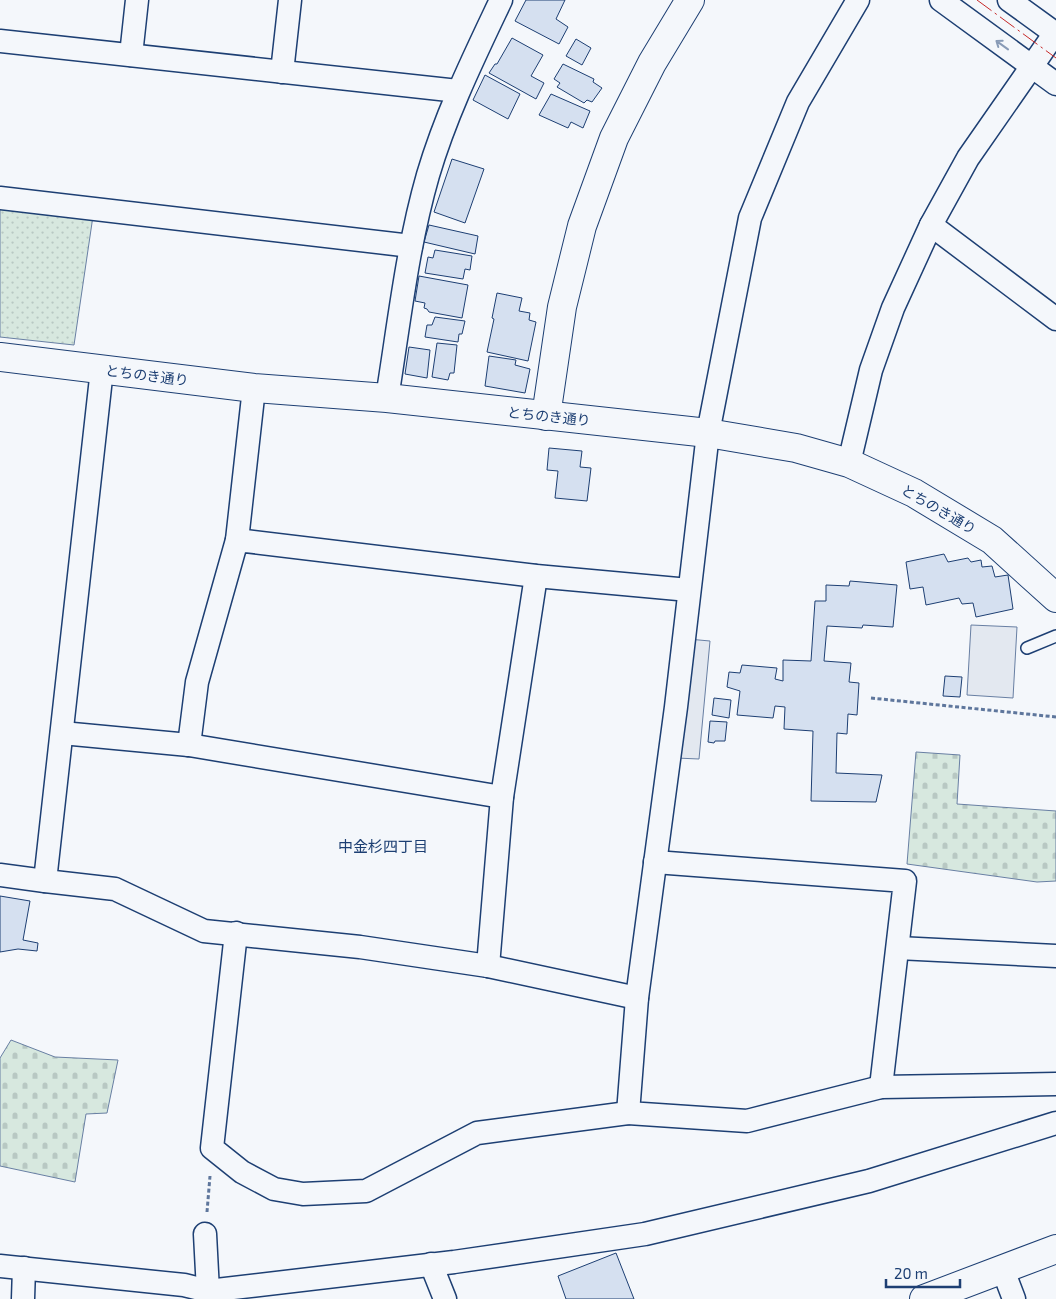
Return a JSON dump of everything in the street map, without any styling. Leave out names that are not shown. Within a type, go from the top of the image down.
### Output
[{"type":"street","points":[[131,55],[137,0]]},
{"type":"street","points":[[282,72],[290,0]]},
{"type":"street","points":[[387,398],[411,246],[428,174],[458,92],[501,0]]},
{"type":"street","points":[[546,416],[562,307],[582,226],[614,138],[652,63],[690,0]]},
{"type":"street","points":[[628,1113],[637,998],[708,433],[750,218],[798,102],[858,0]]},
{"type":"street","points":[[941,0],[1056,84]]},
{"type":"street","points":[[849,463],[871,370],[893,308],[931,225],[968,158],[1055,33],[1009,0]]},
{"type":"street","points":[[0,41],[458,92]]},
{"type":"street","points":[[0,198],[411,246]]},
{"type":"street","points":[[931,225],[1056,319]]},
{"type":"street","name":"とちのき通り","points":[[0,357],[254,388],[387,398],[708,433],[796,448],[849,463],[914,493],[992,540],[1056,598]]},
{"type":"street","points":[[46,881],[102,369]]},
{"type":"street","points":[[188,746],[197,682],[237,540],[254,388]]},
{"type":"street","points":[[237,540],[536,576],[689,590]]},
{"type":"street","points":[[488,966],[502,797],[536,576]]},
{"type":"street","points":[[62,733],[188,746],[502,797]]},
{"type":"street","points":[[655,862],[905,881],[881,1087]]},
{"type":"street","points":[[0,876],[115,889],[204,931],[360,947],[488,966],[637,998]]},
{"type":"street","points":[[236,933],[212,1148],[242,1172],[274,1189],[303,1194],[366,1191],[477,1133],[628,1113],[747,1121],[881,1087],[1056,1084]]},
{"type":"street","points":[[898,948],[1056,956]]},
{"type":"street","points":[[0,1266],[184,1284],[209,1295],[645,1234],[869,1181],[1056,1123]]},
{"type":"street","points":[[205,1234],[209,1295]]},
{"type":"street","points":[[924,1299],[1056,1249]]},
{"type":"street","points":[[432,1264],[445,1299]]},
{"type":"street","points":[[23,1299],[24,1268]]},
{"type":"street","points":[[1002,1270],[1014,1299]]},
{"type":"lane","points":[[1027,648],[1056,636]]},
{"type":"path","points":[[870,698],[1056,717]]},
{"type":"path","points":[[205,1234],[212,1148]]},
{"type":"green space","points":[[0,206],[93,216],[74,345],[0,337]]},
{"type":"green space","points":[[916,752],[960,755],[957,804],[1056,811],[1056,881],[1037,882],[907,864]]},
{"type":"green space","points":[[11,1040],[55,1057],[118,1060],[107,1113],[86,1114],[75,1182],[0,1166],[0,1058]]},
{"type":"shaded area","points":[[971,625],[1017,627],[1013,698],[967,695]]},
{"type":"shaded area","points":[[688,639],[710,641],[699,759],[676,758]]},
{"type":"building","points":[[526,0],[565,0],[556,19],[568,27],[559,44],[515,21]]},
{"type":"building","points":[[512,38],[543,55],[531,76],[544,83],[536,99],[489,73],[497,64]]},
{"type":"building","points":[[576,39],[591,48],[582,65],[566,56]]},
{"type":"building","points":[[563,64],[594,79],[593,82],[602,88],[592,102],[587,100],[584,103],[557,87],[560,83],[554,79]]},
{"type":"building","points":[[485,75],[520,94],[508,119],[473,100]]},
{"type":"building","points":[[551,94],[590,111],[583,128],[571,122],[568,128],[539,115]]},
{"type":"building","points":[[452,159],[484,169],[465,223],[434,212]]},
{"type":"building","points":[[429,225],[478,236],[475,254],[424,242]]},
{"type":"building","points":[[435,250],[472,256],[470,270],[465,269],[463,279],[425,273],[428,257],[433,258]]},
{"type":"building","points":[[419,276],[468,285],[462,318],[429,312],[424,308],[425,303],[415,301]]},
{"type":"building","points":[[497,293],[522,298],[519,311],[530,313],[529,320],[536,322],[528,361],[487,352]]},
{"type":"building","points":[[435,317],[465,321],[462,334],[459,334],[458,342],[425,337],[427,325],[432,325]]},
{"type":"building","points":[[437,343],[457,345],[454,373],[450,373],[448,380],[432,377]]},
{"type":"building","points":[[409,347],[430,350],[427,378],[405,374]]},
{"type":"building","points":[[489,356],[516,360],[515,365],[530,369],[525,393],[485,386]]},
{"type":"building","points":[[549,448],[582,451],[580,467],[591,468],[587,501],[555,498],[558,471],[547,470]]},
{"type":"building","points":[[944,554],[948,562],[968,558],[971,562],[981,560],[982,567],[992,566],[995,577],[1008,575],[1013,609],[976,617],[973,603],[962,604],[959,598],[926,605],[923,587],[910,589],[906,562]]},
{"type":"building","points":[[850,581],[897,585],[893,627],[863,625],[862,628],[827,626],[824,661],[851,663],[849,682],[859,683],[857,715],[848,714],[847,734],[837,733],[836,773],[882,775],[876,802],[811,801],[813,731],[784,729],[785,707],[775,706],[773,718],[737,715],[740,691],[727,687],[729,672],[740,673],[742,665],[777,668],[775,679],[783,681],[783,660],[811,661],[815,601],[826,601],[826,585],[849,586]]},
{"type":"building","points":[[945,676],[962,677],[960,697],[943,696]]},
{"type":"building","points":[[714,698],[731,700],[729,718],[712,715]]},
{"type":"building","points":[[710,721],[727,722],[725,741],[708,742]]},
{"type":"building","points":[[0,896],[30,901],[23,940],[38,943],[37,951],[18,949],[0,952]]},
{"type":"building","points":[[616,1253],[634,1299],[566,1299],[558,1276]]},
{"type":"power","points":[[977,0],[1056,58]]},
{"type":"district","name":"中金杉四丁目","points":[[383,846]]}]
